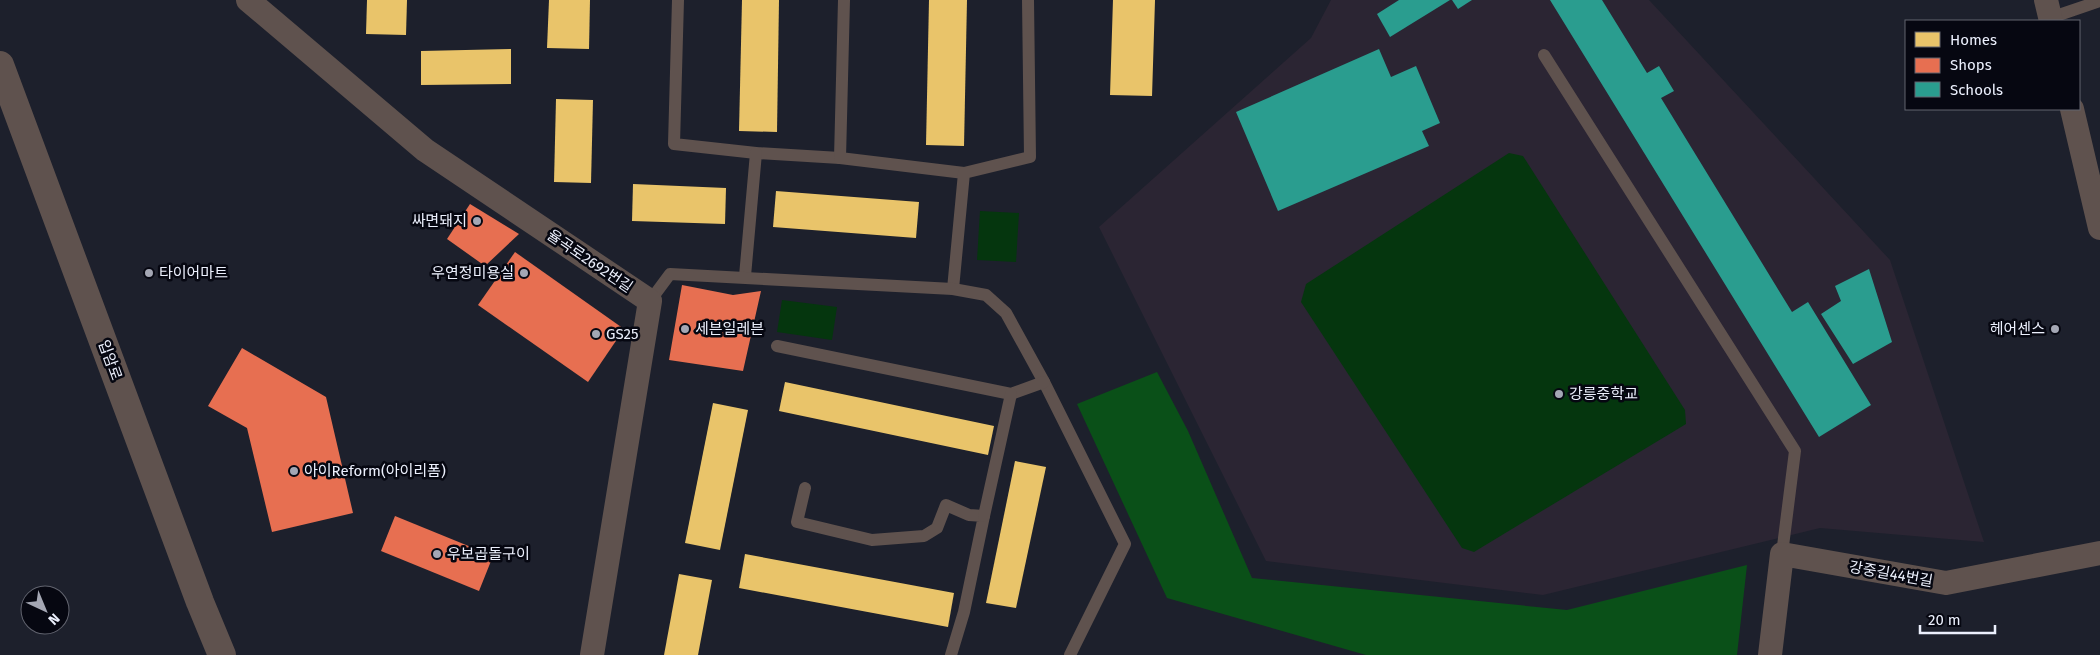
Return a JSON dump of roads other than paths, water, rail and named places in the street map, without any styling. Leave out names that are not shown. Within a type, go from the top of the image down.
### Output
[{"type":"street","name":"율곡로2692번길","points":[[248,0],[425,150],[650,301],[592,655]]},
{"type":"street","name":"입암로","points":[[0,65],[200,602],[222,655]]},
{"type":"street","points":[[2072,110],[2100,228]]},
{"type":"street","name":"강중길44번길","points":[[1782,554],[1946,583],[2100,553]]},
{"type":"street","points":[[1770,655],[1782,554]]},
{"type":"lane","points":[[678,0],[674,144],[756,153],[840,158],[964,173],[1030,157],[1028,0]]},
{"type":"lane","points":[[840,158],[844,0]]},
{"type":"lane","points":[[2049,13],[2100,1]]},
{"type":"lane","points":[[1544,55],[1795,451],[1782,554]]},
{"type":"lane","points":[[745,276],[756,153]]},
{"type":"lane","points":[[953,289],[964,173]]},
{"type":"lane","points":[[650,301],[670,274],[745,276],[953,289],[986,295],[1006,313],[1044,382],[1125,544],[1070,655]]},
{"type":"lane","points":[[777,346],[1011,394],[1044,382]]},
{"type":"lane","points":[[951,655],[964,612],[1011,394]]},
{"type":"lane","points":[[806,488],[797,522],[872,540],[924,536],[937,528],[946,505],[969,515],[984,516]]},
{"type":"place","name":"싸면돼지","points":[[477,221]]},
{"type":"place","name":"타이어마트","points":[[149,273]]},
{"type":"place","name":"우연정미용실","points":[[524,273]]},
{"type":"place","name":"세븐일레븐","points":[[685,329]]},
{"type":"place","name":"헤어센스","points":[[2055,329]]},
{"type":"place","name":"GS25","points":[[596,334]]},
{"type":"place","name":"강릉중학교","points":[[1559,394]]},
{"type":"place","name":"아이Reform(아이리폼)","points":[[294,471]]},
{"type":"place","name":"우보곱돌구이","points":[[437,554]]}]
